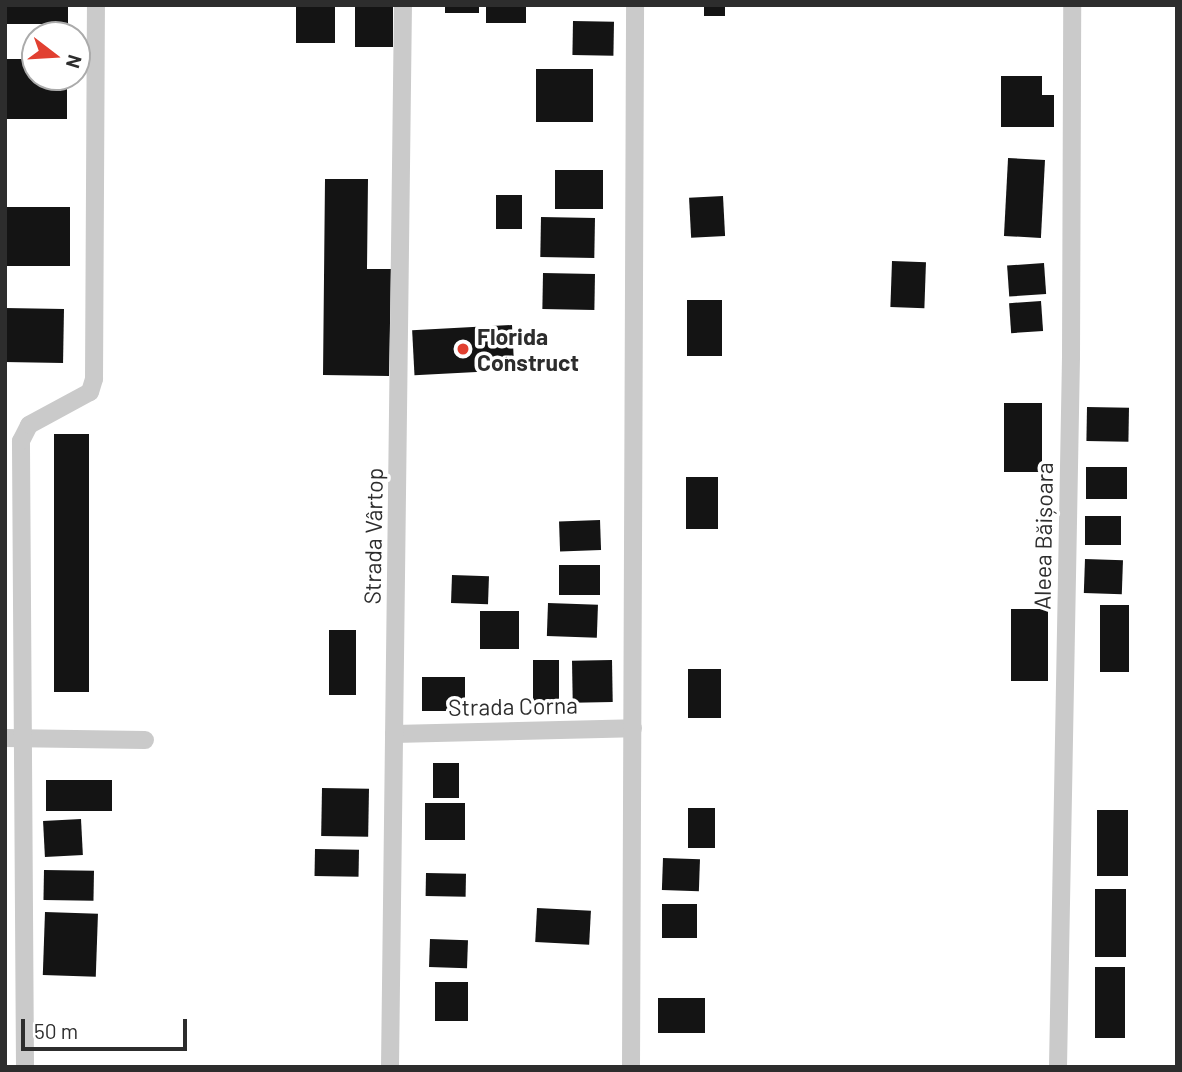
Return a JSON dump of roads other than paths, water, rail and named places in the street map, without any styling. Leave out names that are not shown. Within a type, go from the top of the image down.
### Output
[{"type":"street","points":[[25,1067],[22,441],[29,425],[90,392],[94,379],[96,5]]},
{"type":"street","name":"Strada Vârtop","points":[[390,1067],[402,5]]},
{"type":"street","points":[[631,1067],[635,5]]},
{"type":"street","name":"Aleea Băișoara","points":[[1058,1067],[1071,370],[1072,5]]},
{"type":"street","name":"Strada Corna","points":[[394,734],[633,728]]},
{"type":"street","points":[[5,738],[145,740]]},
{"type":"place","name":"Florida Construct","points":[[463,349]]}]
